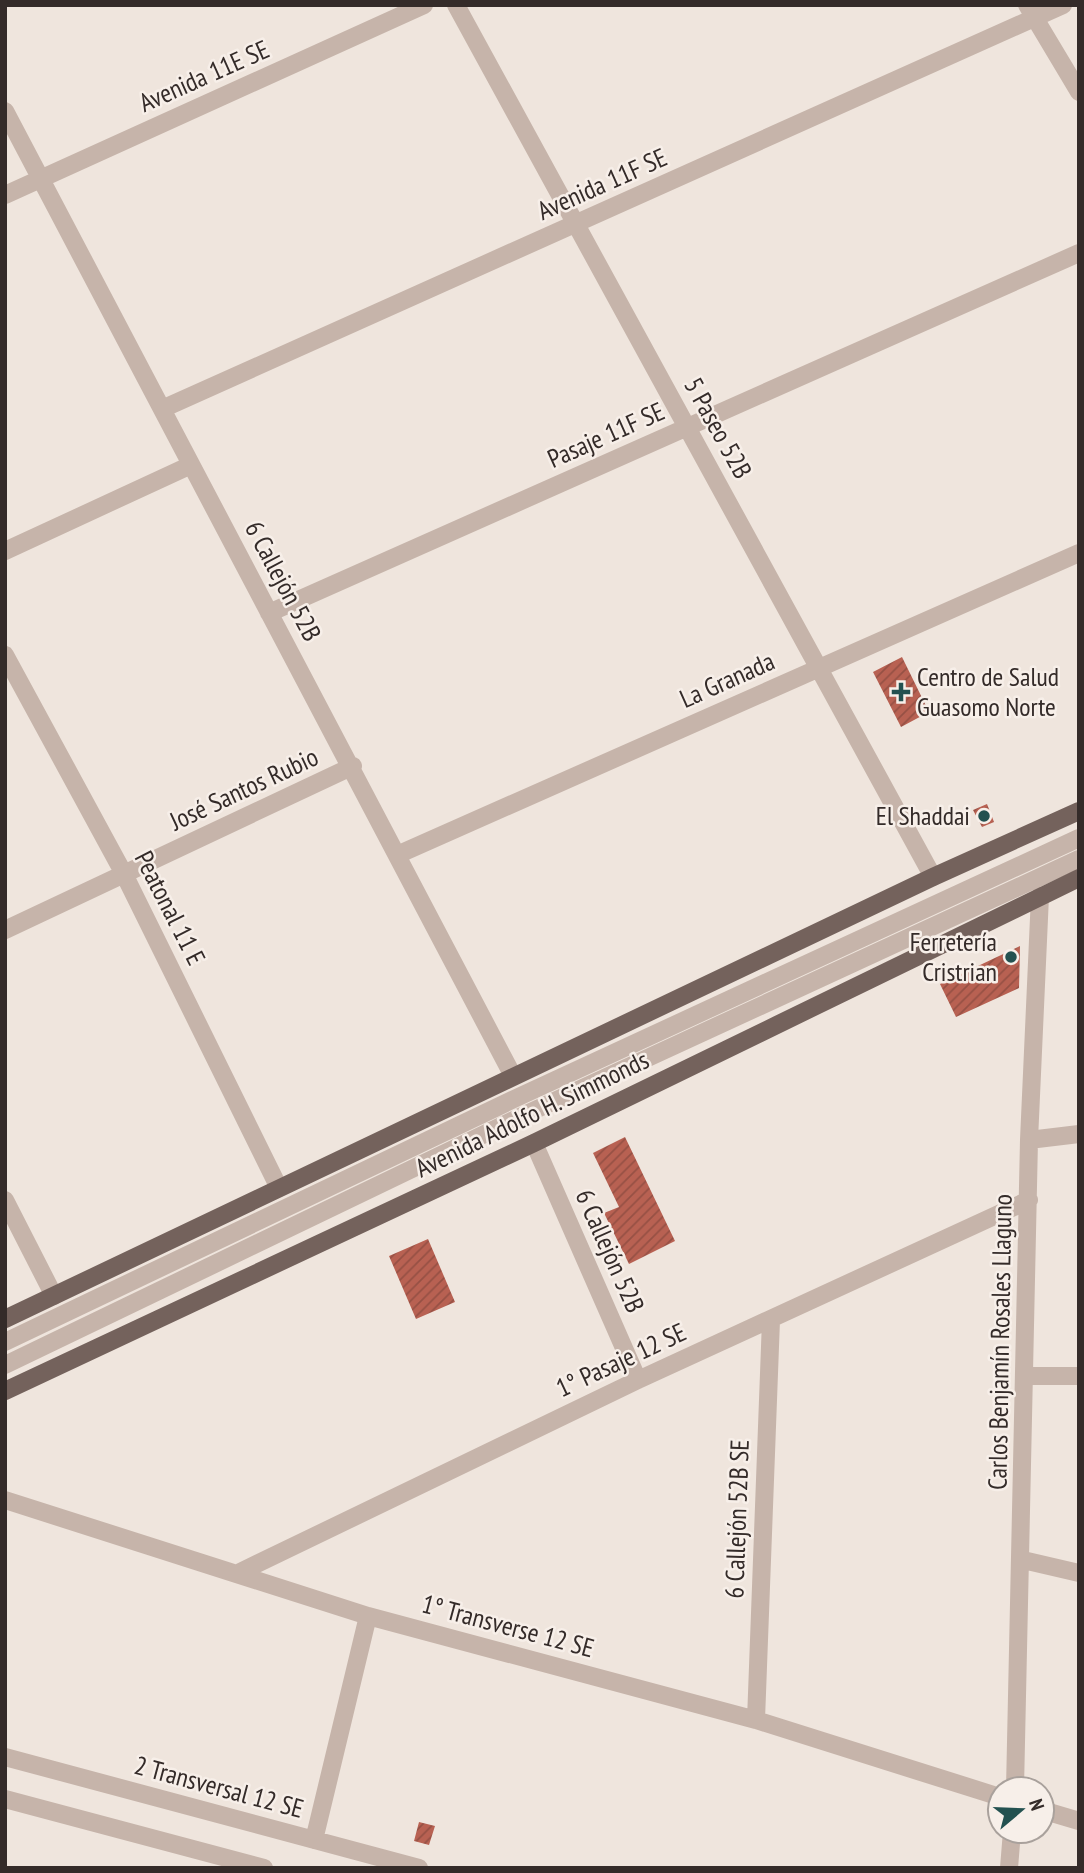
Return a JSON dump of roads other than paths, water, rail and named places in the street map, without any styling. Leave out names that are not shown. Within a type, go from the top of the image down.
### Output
[{"type":"main road","name":"Avenida Adolfo H. Simmonds","points":[[5,1320],[513,1076],[933,877],[1079,811]]},
{"type":"main road","name":"Avenida Adolfo H. Simmonds","points":[[5,1391],[534,1143],[1079,878]]},
{"type":"street","name":"Avenida 11E SE","points":[[5,195],[424,5]]},
{"type":"street","name":"5 Paseo 52B","points":[[456,5],[933,877]]},
{"type":"street","name":"Avenida 11F SE","points":[[162,409],[576,225],[1031,12],[1063,5]]},
{"type":"street","points":[[1031,12],[1079,92]]},
{"type":"street","name":"6 Callejón 52B","points":[[5,111],[353,766],[513,1076]]},
{"type":"street","name":"Pasaje 11F SE","points":[[269,612],[1079,253]]},
{"type":"street","points":[[5,551],[191,465]]},
{"type":"street","name":"La Granada","points":[[397,855],[1079,553]]},
{"type":"street","name":"Peatonal 11 E","points":[[5,655],[124,874],[279,1188]]},
{"type":"street","name":"José Santos Rubio","points":[[5,930],[353,766]]},
{"type":"street","name":"Avenida Adolfo H. Simmonds","points":[[5,1342],[514,1099],[1079,838]]},
{"type":"street","name":"Avenida Adolfo H. Simmonds","points":[[5,1365],[524,1115],[1079,859]]},
{"type":"street","name":"Carlos Benjamín Rosales Llaguno","points":[[1015,1775],[1023,1560],[1030,1140],[1040,896]]},
{"type":"street","points":[[1030,1140],[1079,1134]]},
{"type":"street","name":"6 Callejón 52B","points":[[534,1143],[638,1380]]},
{"type":"street","points":[[5,1200],[54,1296]]},
{"type":"street","name":"1° Pasaje 12 SE","points":[[239,1573],[638,1380],[1029,1200]]},
{"type":"street","name":"6 Callejón 52B SE","points":[[756,1720],[771,1320]]},
{"type":"street","points":[[1024,1376],[1079,1376]]},
{"type":"street","name":"1° Transverse 12 SE","points":[[5,1500],[368,1616],[756,1720],[986,1793]]},
{"type":"street","points":[[1023,1560],[1079,1573]]},
{"type":"street","points":[[314,1840],[368,1616]]},
{"type":"street","name":"2 Transversal 12 SE","points":[[5,1757],[419,1868]]},
{"type":"street","points":[[5,1799],[264,1868]]},
{"type":"street","points":[[1056,1814],[1079,1821]]},
{"type":"street","points":[[1009,1868],[1011,1845]]},
{"type":"place","name":"Centro de Salud Guasomo Norte","points":[[901,692]]},
{"type":"place","name":"El Shaddai","points":[[984,816]]},
{"type":"place","name":"Ferretería Cristrian","points":[[1011,957]]}]
